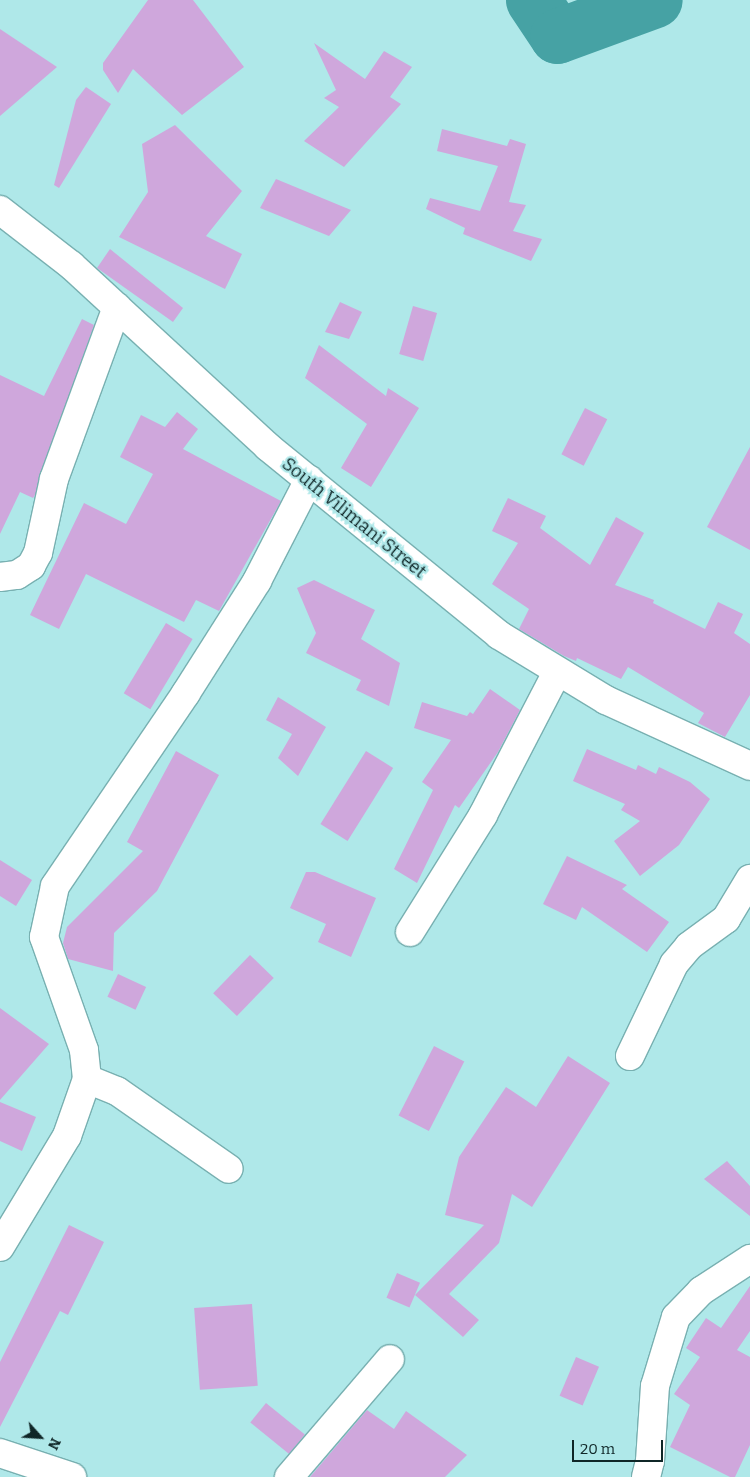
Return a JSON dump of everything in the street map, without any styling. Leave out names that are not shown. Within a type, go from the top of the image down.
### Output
[{"type":"street","name":"South Vilimani Street","points":[[0,210],[71,265],[268,447],[499,635],[558,672],[661,728],[750,766]]},
{"type":"street","points":[[0,578],[18,575],[31,566],[38,552],[54,479],[117,307]]},
{"type":"street","points":[[0,1247],[67,1136],[87,1079],[84,1050],[44,937],[55,886],[247,597],[309,480]]},
{"type":"street","points":[[410,932],[483,815],[558,672]]},
{"type":"street","points":[[630,1056],[674,964],[689,946],[726,920],[750,879]]},
{"type":"street","points":[[87,1079],[117,1091],[229,1169]]},
{"type":"street","points":[[646,1477],[650,1462],[655,1386],[676,1317],[701,1291],[750,1259]]},
{"type":"street","points":[[289,1477],[390,1359]]},
{"type":"street","points":[[0,1453],[72,1477]]},
{"type":"building","points":[[148,0],[193,0],[244,67],[182,115],[133,69],[118,93],[103,70],[103,63]]},
{"type":"building","points":[[0,29],[57,67],[0,116]]},
{"type":"building","points":[[314,43],[365,79],[384,51],[412,67],[390,97],[401,104],[344,167],[304,141],[339,107],[324,98],[336,90]]},
{"type":"building","points":[[86,87],[111,104],[59,188],[54,185],[76,100]]},
{"type":"building","points":[[175,125],[242,191],[206,236],[242,254],[225,289],[119,237],[148,192],[142,144]]},
{"type":"building","points":[[442,129],[507,146],[510,139],[526,144],[509,202],[526,205],[513,231],[542,239],[531,261],[463,234],[465,228],[426,209],[430,198],[480,211],[498,166],[437,151]]},
{"type":"building","points":[[276,179],[351,210],[329,236],[260,208]]},
{"type":"building","points":[[110,249],[183,308],[173,322],[97,268]]},
{"type":"building","points":[[340,302],[362,312],[349,339],[325,332]]},
{"type":"building","points":[[413,306],[437,313],[423,361],[399,354]]},
{"type":"building","points":[[82,319],[94,325],[35,495],[33,498],[20,492],[0,534],[0,375],[44,396]]},
{"type":"building","points":[[319,345],[386,396],[388,388],[419,408],[371,487],[341,468],[367,424],[305,378]]},
{"type":"building","points":[[585,408],[607,419],[584,466],[561,454]]},
{"type":"building","points":[[177,412],[198,429],[183,449],[281,501],[219,611],[196,600],[184,622],[86,574],[59,629],[30,615],[84,503],[126,524],[153,474],[120,457],[141,415],[165,427]]},
{"type":"building","points":[[750,447],[750,550],[707,527]]},
{"type":"building","points":[[508,498],[546,516],[540,528],[590,565],[616,517],[644,533],[615,585],[654,600],[653,603],[705,629],[718,602],[743,614],[734,633],[750,644],[750,695],[725,737],[698,723],[704,713],[628,667],[621,679],[577,658],[576,661],[564,656],[519,629],[529,609],[492,584],[518,543],[492,531]]},
{"type":"building","points":[[314,580],[375,610],[361,639],[400,663],[389,706],[356,690],[361,680],[306,653],[316,633],[297,588]]},
{"type":"building","points":[[166,623],[193,639],[150,709],[124,693]]},
{"type":"building","points":[[490,689],[520,710],[498,752],[459,808],[455,805],[417,883],[394,869],[433,790],[422,782],[451,740],[414,728],[422,702],[467,716],[470,712],[473,714]]},
{"type":"building","points":[[278,697],[326,727],[298,776],[278,758],[292,734],[266,720]]},
{"type":"building","points":[[587,749],[636,770],[638,765],[656,774],[659,767],[690,782],[710,799],[679,845],[640,876],[614,841],[640,821],[621,810],[625,804],[573,781]]},
{"type":"building","points":[[176,751],[219,775],[157,891],[114,933],[113,971],[68,959],[63,943],[67,927],[143,851],[127,842]]},
{"type":"building","points":[[366,751],[393,768],[348,841],[320,824]]},
{"type":"building","points":[[567,856],[627,885],[622,889],[669,922],[647,952],[582,907],[576,920],[543,904]]},
{"type":"building","points":[[0,860],[32,880],[16,906],[0,896]]},
{"type":"building","points":[[306,872],[315,872],[376,898],[351,957],[318,942],[326,924],[290,908]]},
{"type":"building","points":[[250,955],[274,978],[237,1016],[213,993]]},
{"type":"building","points":[[118,974],[146,987],[136,1010],[107,997]]},
{"type":"building","points":[[0,1008],[49,1044],[0,1100]]},
{"type":"building","points":[[434,1046],[464,1061],[429,1131],[399,1115]]},
{"type":"building","points":[[568,1056],[610,1083],[532,1207],[512,1194],[499,1243],[449,1294],[479,1320],[463,1337],[415,1295],[484,1225],[445,1215],[459,1157],[506,1087],[536,1107]]},
{"type":"building","points":[[0,1102],[36,1117],[22,1151],[0,1141]]},
{"type":"building","points":[[727,1161],[750,1186],[750,1216],[704,1179]]},
{"type":"building","points":[[69,1225],[104,1242],[68,1315],[60,1311],[0,1427],[0,1362]]},
{"type":"building","points":[[397,1273],[420,1283],[409,1308],[386,1298]]},
{"type":"building","points":[[750,1286],[750,1331],[737,1350],[750,1357],[750,1445],[735,1477],[730,1477],[670,1447],[690,1405],[674,1394],[700,1357],[686,1348],[706,1318],[721,1328]]},
{"type":"building","points":[[252,1304],[258,1386],[200,1390],[194,1308]]},
{"type":"building","points":[[576,1357],[599,1367],[583,1405],[560,1396]]},
{"type":"building","points":[[266,1403],[305,1434],[289,1454],[250,1422]]},
{"type":"building","points":[[367,1410],[394,1429],[406,1411],[467,1455],[445,1477],[310,1477]]},
{"type":"waterway","points":[[533,0],[557,36],[655,0]]}]
